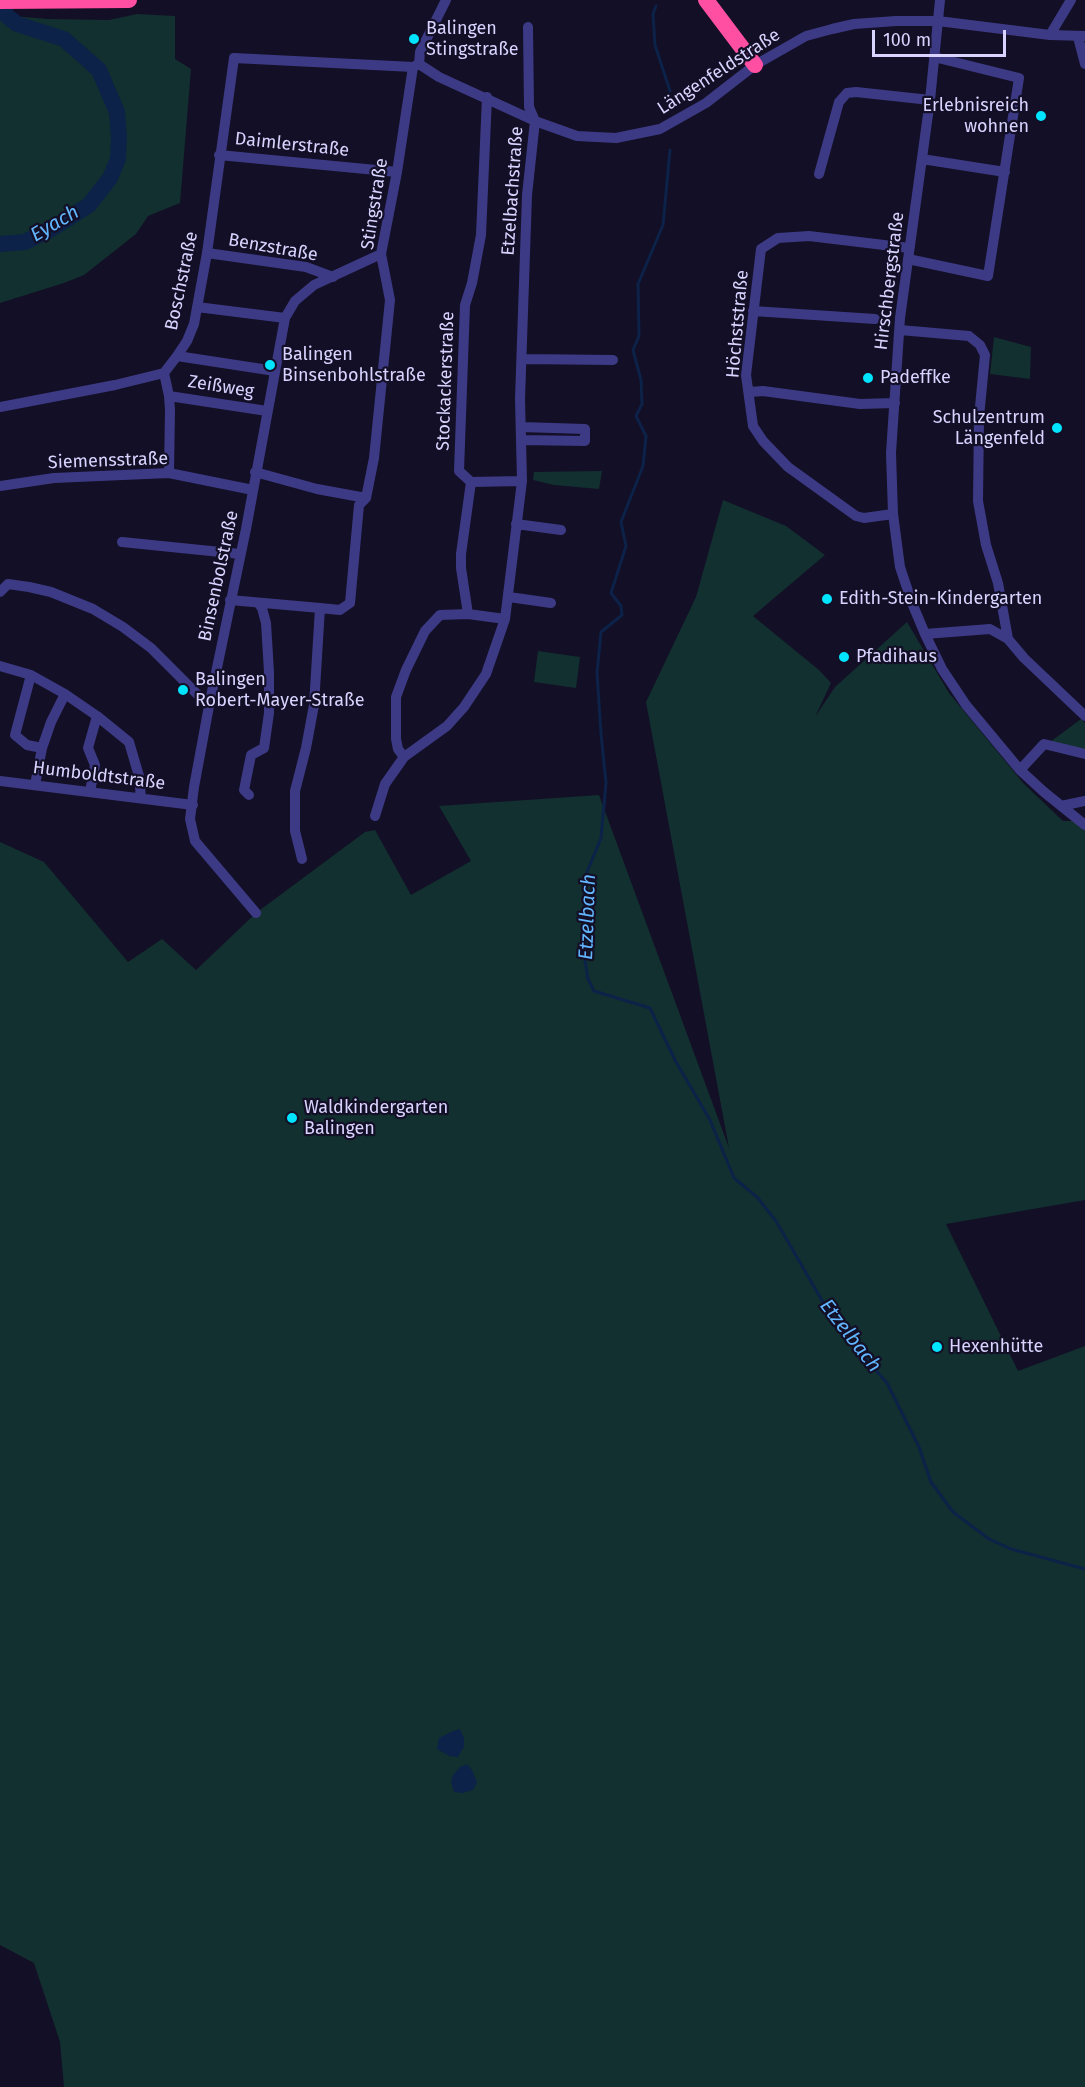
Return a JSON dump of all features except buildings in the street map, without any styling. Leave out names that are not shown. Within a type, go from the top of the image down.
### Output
[{"type":"highway","points":[[0,2],[129,0]]},
{"type":"highway","points":[[707,1],[754,65]]},
{"type":"street","name":"Hirschbergstraße","points":[[940,0],[930,100],[900,330],[891,453],[893,514],[900,567],[925,634],[942,669],[966,705],[1020,770],[1085,825]]},
{"type":"street","points":[[1050,35],[1071,0]]},
{"type":"street","name":"Stingstraße","points":[[230,600],[340,610],[350,603],[359,505],[366,498],[375,447],[390,300],[381,254],[416,66],[420,52],[445,2]]},
{"type":"street","name":"Längenfeldstraße","points":[[416,66],[535,121],[577,136],[616,138],[660,129],[706,104],[754,65],[806,36],[854,24],[938,21],[1050,35],[1082,36]]},
{"type":"street","name":"Etzelbachstraße","points":[[375,816],[385,784],[404,757],[447,726],[486,674],[505,619],[522,481],[522,359],[527,195],[535,121],[529,106],[528,27]]},
{"type":"street","points":[[1082,36],[1085,64]]},
{"type":"street","points":[[909,254],[988,276],[1019,78],[934,57]]},
{"type":"street","name":"Boschstraße","points":[[164,373],[187,341],[194,324],[207,253],[234,58],[416,66]]},
{"type":"street","points":[[819,174],[839,102],[847,93],[930,100]]},
{"type":"street","name":"Stockackerstraße","points":[[471,482],[459,471],[465,306],[481,235],[487,97]]},
{"type":"street","name":"Daimlerstraße","points":[[219,155],[397,172]]},
{"type":"street","points":[[922,159],[1005,172]]},
{"type":"street","name":"Höchststraße","points":[[893,514],[864,518],[856,516],[788,467],[763,441],[753,426],[746,375],[761,249],[778,238],[809,236],[909,254]]},
{"type":"street","name":"Benzstraße","points":[[207,253],[306,267],[333,277]]},
{"type":"street","name":"Binsenbolstraße","points":[[256,913],[195,841],[190,819],[209,706],[285,318],[295,301],[314,285],[381,254]]},
{"type":"street","points":[[197,307],[285,318]]},
{"type":"street","points":[[753,311],[875,319]]},
{"type":"street","points":[[900,330],[969,336],[980,345],[985,355],[979,417],[978,501],[986,545],[998,583],[1008,639],[1024,658],[1085,716]]},
{"type":"street","points":[[177,356],[275,371]]},
{"type":"street","points":[[522,359],[613,360]]},
{"type":"street","points":[[0,407],[115,385],[164,373]]},
{"type":"street","name":"Zeißweg","points":[[164,373],[169,396],[169,473]]},
{"type":"street","points":[[750,392],[763,391],[860,404],[895,403]]},
{"type":"street","name":"Zeißweg","points":[[169,396],[267,411]]},
{"type":"street","points":[[521,428],[585,429],[585,441],[522,440]]},
{"type":"street","points":[[255,472],[317,489],[366,498]]},
{"type":"street","name":"Siemensstraße","points":[[0,486],[54,478],[169,473],[253,490]]},
{"type":"street","points":[[468,614],[460,568],[460,554],[471,482],[522,481]]},
{"type":"street","points":[[516,524],[561,530]]},
{"type":"street","points":[[122,542],[240,554]]},
{"type":"street","points":[[0,592],[8,584],[28,587],[51,592],[93,609],[123,627],[151,648],[209,706]]},
{"type":"street","points":[[509,597],[551,603]]},
{"type":"street","points":[[249,795],[244,790],[251,755],[264,748],[268,713],[269,672],[266,623],[262,608],[258,603]]},
{"type":"street","points":[[302,859],[295,831],[295,790],[314,705],[320,608]]},
{"type":"street","points":[[404,757],[398,749],[396,739],[396,697],[425,631],[440,615],[468,614],[505,619]]},
{"type":"street","points":[[925,634],[990,629],[1008,639]]},
{"type":"street","points":[[0,666],[31,675],[65,694],[129,742],[140,776],[141,798]]},
{"type":"street","points":[[31,675],[15,735],[27,745],[42,748]]},
{"type":"street","points":[[34,785],[42,748],[51,722],[65,694]]},
{"type":"street","points":[[90,792],[94,765],[88,748],[97,716]]},
{"type":"street","points":[[1020,770],[1044,744],[1085,754]]},
{"type":"street","name":"Humboldtstraße","points":[[0,781],[193,805]]},
{"type":"street","points":[[1061,806],[1085,801]]},
{"type":"green space","points":[[137,14],[175,16],[175,59],[191,69],[180,203],[148,216],[136,234],[84,275],[0,303],[0,15],[109,20]]},
{"type":"green space","points":[[994,337],[1031,347],[1030,379],[990,374]]},
{"type":"green space","points":[[602,471],[599,489],[554,485],[533,480],[534,472]]},
{"type":"green space","points":[[723,500],[786,526],[825,555],[753,616],[819,670],[831,683],[815,717],[835,687],[907,622],[949,693],[1024,784],[1063,821],[1085,821],[1085,1200],[946,1224],[1018,1371],[1085,1346],[1085,2087],[64,2087],[60,2042],[34,1963],[0,1945],[0,842],[44,862],[128,962],[162,939],[196,970],[256,913],[365,832],[375,830],[411,895],[471,861],[439,806],[599,795],[729,1148],[646,702],[696,597]]},
{"type":"green space","points":[[538,651],[580,657],[576,688],[534,682]]},
{"type":"green space","points":[[1081,719],[1085,723],[1085,751],[1050,742]]},
{"type":"water","points":[[460,1729],[464,1738],[464,1747],[458,1757],[449,1756],[437,1749],[439,1738]]},
{"type":"water","points":[[467,1764],[477,1782],[473,1790],[463,1793],[454,1792],[451,1782],[453,1775],[460,1767]]},
{"type":"waterway","name":"Eyach","points":[[0,244],[25,242],[53,228],[89,205],[110,178],[118,159],[119,137],[117,112],[99,70],[64,39],[17,24],[6,15],[3,0]]},
{"type":"waterway","name":"Etzelbach","points":[[656,6],[653,14],[655,45],[670,91]]},
{"type":"waterway","name":"Etzelbach","points":[[670,150],[663,225],[638,284],[639,336],[633,350],[641,380],[642,404],[636,416],[646,436],[643,466],[621,522],[626,546],[611,593],[621,606],[622,615],[601,632],[597,673],[606,783],[601,838],[587,872],[585,893],[583,948],[588,979],[594,991],[650,1008],[676,1062],[710,1120],[734,1178],[757,1197],[776,1221],[824,1304],[852,1343],[887,1383],[919,1447],[931,1482],[953,1512],[989,1539],[1011,1549],[1085,1569]]},
{"type":"place","name":"Balingen Stingstraße","points":[[414,39]]},
{"type":"place","name":"Erlebnisreich wohnen","points":[[1041,116]]},
{"type":"place","name":"Balingen Binsenbohlstraße","points":[[270,365]]},
{"type":"place","name":"Padeffke","points":[[868,378]]},
{"type":"place","name":"Schulzentrum Längenfeld","points":[[1057,428]]},
{"type":"place","name":"Edith-Stein-Kindergarten","points":[[827,599]]},
{"type":"place","name":"Pfadihaus","points":[[844,657]]},
{"type":"place","name":"Balingen Robert-Mayer-Straße","points":[[183,690]]},
{"type":"place","name":"Waldkindergarten Balingen","points":[[292,1118]]},
{"type":"place","name":"Hexenhütte","points":[[937,1347]]}]
